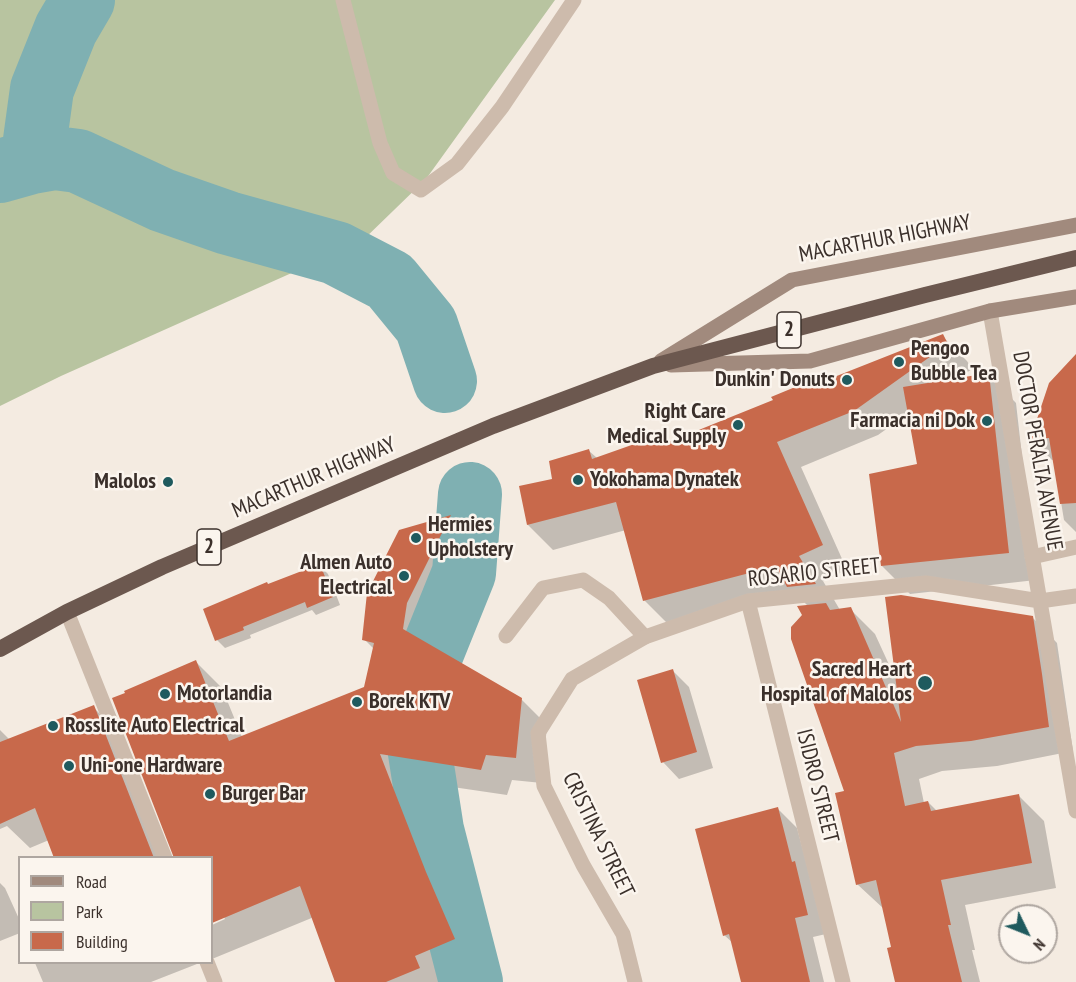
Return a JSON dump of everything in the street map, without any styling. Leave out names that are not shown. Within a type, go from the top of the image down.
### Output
[{"type":"highway","name":"MACARTHUR HIGHWAY","points":[[0,649],[67,612],[162,567],[493,426],[653,366],[1076,258]]},
{"type":"main road","name":"MACARTHUR HIGHWAY","points":[[653,366],[792,280],[1076,225]]},
{"type":"main road","name":"MACARTHUR HIGHWAY","points":[[653,366],[810,361],[990,311],[1076,297]]},
{"type":"street","points":[[343,0],[380,143],[393,173],[420,190],[457,164],[502,107],[574,0]]},
{"type":"street","name":"DOCTOR PERALTA AVENUE","points":[[990,311],[1076,811]]},
{"type":"street","points":[[1032,557],[1076,547]]},
{"type":"street","points":[[506,636],[543,588],[583,580],[609,598],[645,637]]},
{"type":"street","name":"ROSARIO STREET","points":[[572,679],[645,637],[747,601],[926,583],[1040,601],[1076,596]]},
{"type":"street","name":"ISIDRO STREET","points":[[747,601],[843,982]]},
{"type":"street","points":[[67,612],[164,856]]},
{"type":"street","name":"CRISTINA STREET","points":[[572,679],[538,733],[544,786],[583,865],[623,934],[635,982]]},
{"type":"street","points":[[207,964],[215,982]]},
{"type":"green space","points":[[0,0],[555,0],[426,179],[361,242],[61,376],[0,406]]},
{"type":"building","points":[[943,334],[948,344],[854,411],[777,442],[823,545],[799,556],[816,584],[787,587],[776,566],[643,601],[616,502],[527,525],[519,486],[552,479],[549,461],[589,449],[592,459],[660,435],[664,444],[773,400],[771,397],[817,378],[819,383]]},
{"type":"building","points":[[1076,354],[1076,503],[1060,504],[1049,438],[1030,440],[1049,383]]},
{"type":"building","points":[[989,373],[1009,553],[881,566],[869,474],[917,464],[903,387]]},
{"type":"building","points":[[451,515],[407,603],[403,629],[522,698],[516,758],[486,755],[481,770],[380,754],[455,939],[415,956],[420,968],[386,982],[335,982],[300,886],[213,923],[213,856],[173,856],[112,698],[196,660],[229,741],[364,687],[374,643],[362,640],[367,593],[399,530]]},
{"type":"building","points":[[320,564],[333,597],[307,608],[305,602],[215,641],[203,609],[267,582],[268,584]]},
{"type":"building","points":[[901,595],[1033,616],[1049,727],[971,741],[916,746],[894,753],[905,806],[928,801],[931,811],[1019,794],[1032,863],[941,880],[951,925],[948,925],[962,982],[895,982],[887,948],[891,947],[876,880],[856,885],[835,793],[844,791],[791,639],[791,627],[802,615],[797,606],[826,603],[830,610],[851,607],[901,722],[885,597]]},
{"type":"building","points":[[673,669],[697,752],[661,763],[637,680]]},
{"type":"building","points":[[94,705],[153,856],[53,856],[35,808],[0,824],[0,742]]},
{"type":"building","points":[[778,807],[792,862],[795,861],[808,915],[795,918],[810,982],[741,982],[729,934],[723,936],[695,829]]},
{"type":"waterway","points":[[32,162],[42,89],[66,29],[83,0]]},
{"type":"waterway","points":[[0,171],[55,158],[78,161],[162,200],[228,223],[336,253],[390,281],[426,325],[445,381]]},
{"type":"waterway","points":[[470,494],[464,573],[412,702],[432,830],[471,982]]},
{"type":"place","name":"Pengoo Bubble Tea","points":[[899,362]]},
{"type":"place","name":"Dunkin' Donuts","points":[[847,380]]},
{"type":"place","name":"Farmacia ni Dok","points":[[987,421]]},
{"type":"place","name":"Right Care Medical Supply","points":[[738,425]]},
{"type":"place","name":"Yokohama Dynatek","points":[[578,480]]},
{"type":"place","name":"Malolos","points":[[168,482]]},
{"type":"place","name":"Hermies Upholstery","points":[[416,538]]},
{"type":"place","name":"Almen Auto Electrical","points":[[404,576]]},
{"type":"place","name":"Sacred Heart Hospital of Malolos","points":[[925,683]]},
{"type":"place","name":"Motorlandia","points":[[165,694]]},
{"type":"place","name":"Borek KTV","points":[[357,702]]},
{"type":"place","name":"Rosslite Auto Electrical","points":[[53,726]]},
{"type":"place","name":"Uni-one Hardware","points":[[69,766]]},
{"type":"place","name":"Burger Bar","points":[[210,794]]}]
